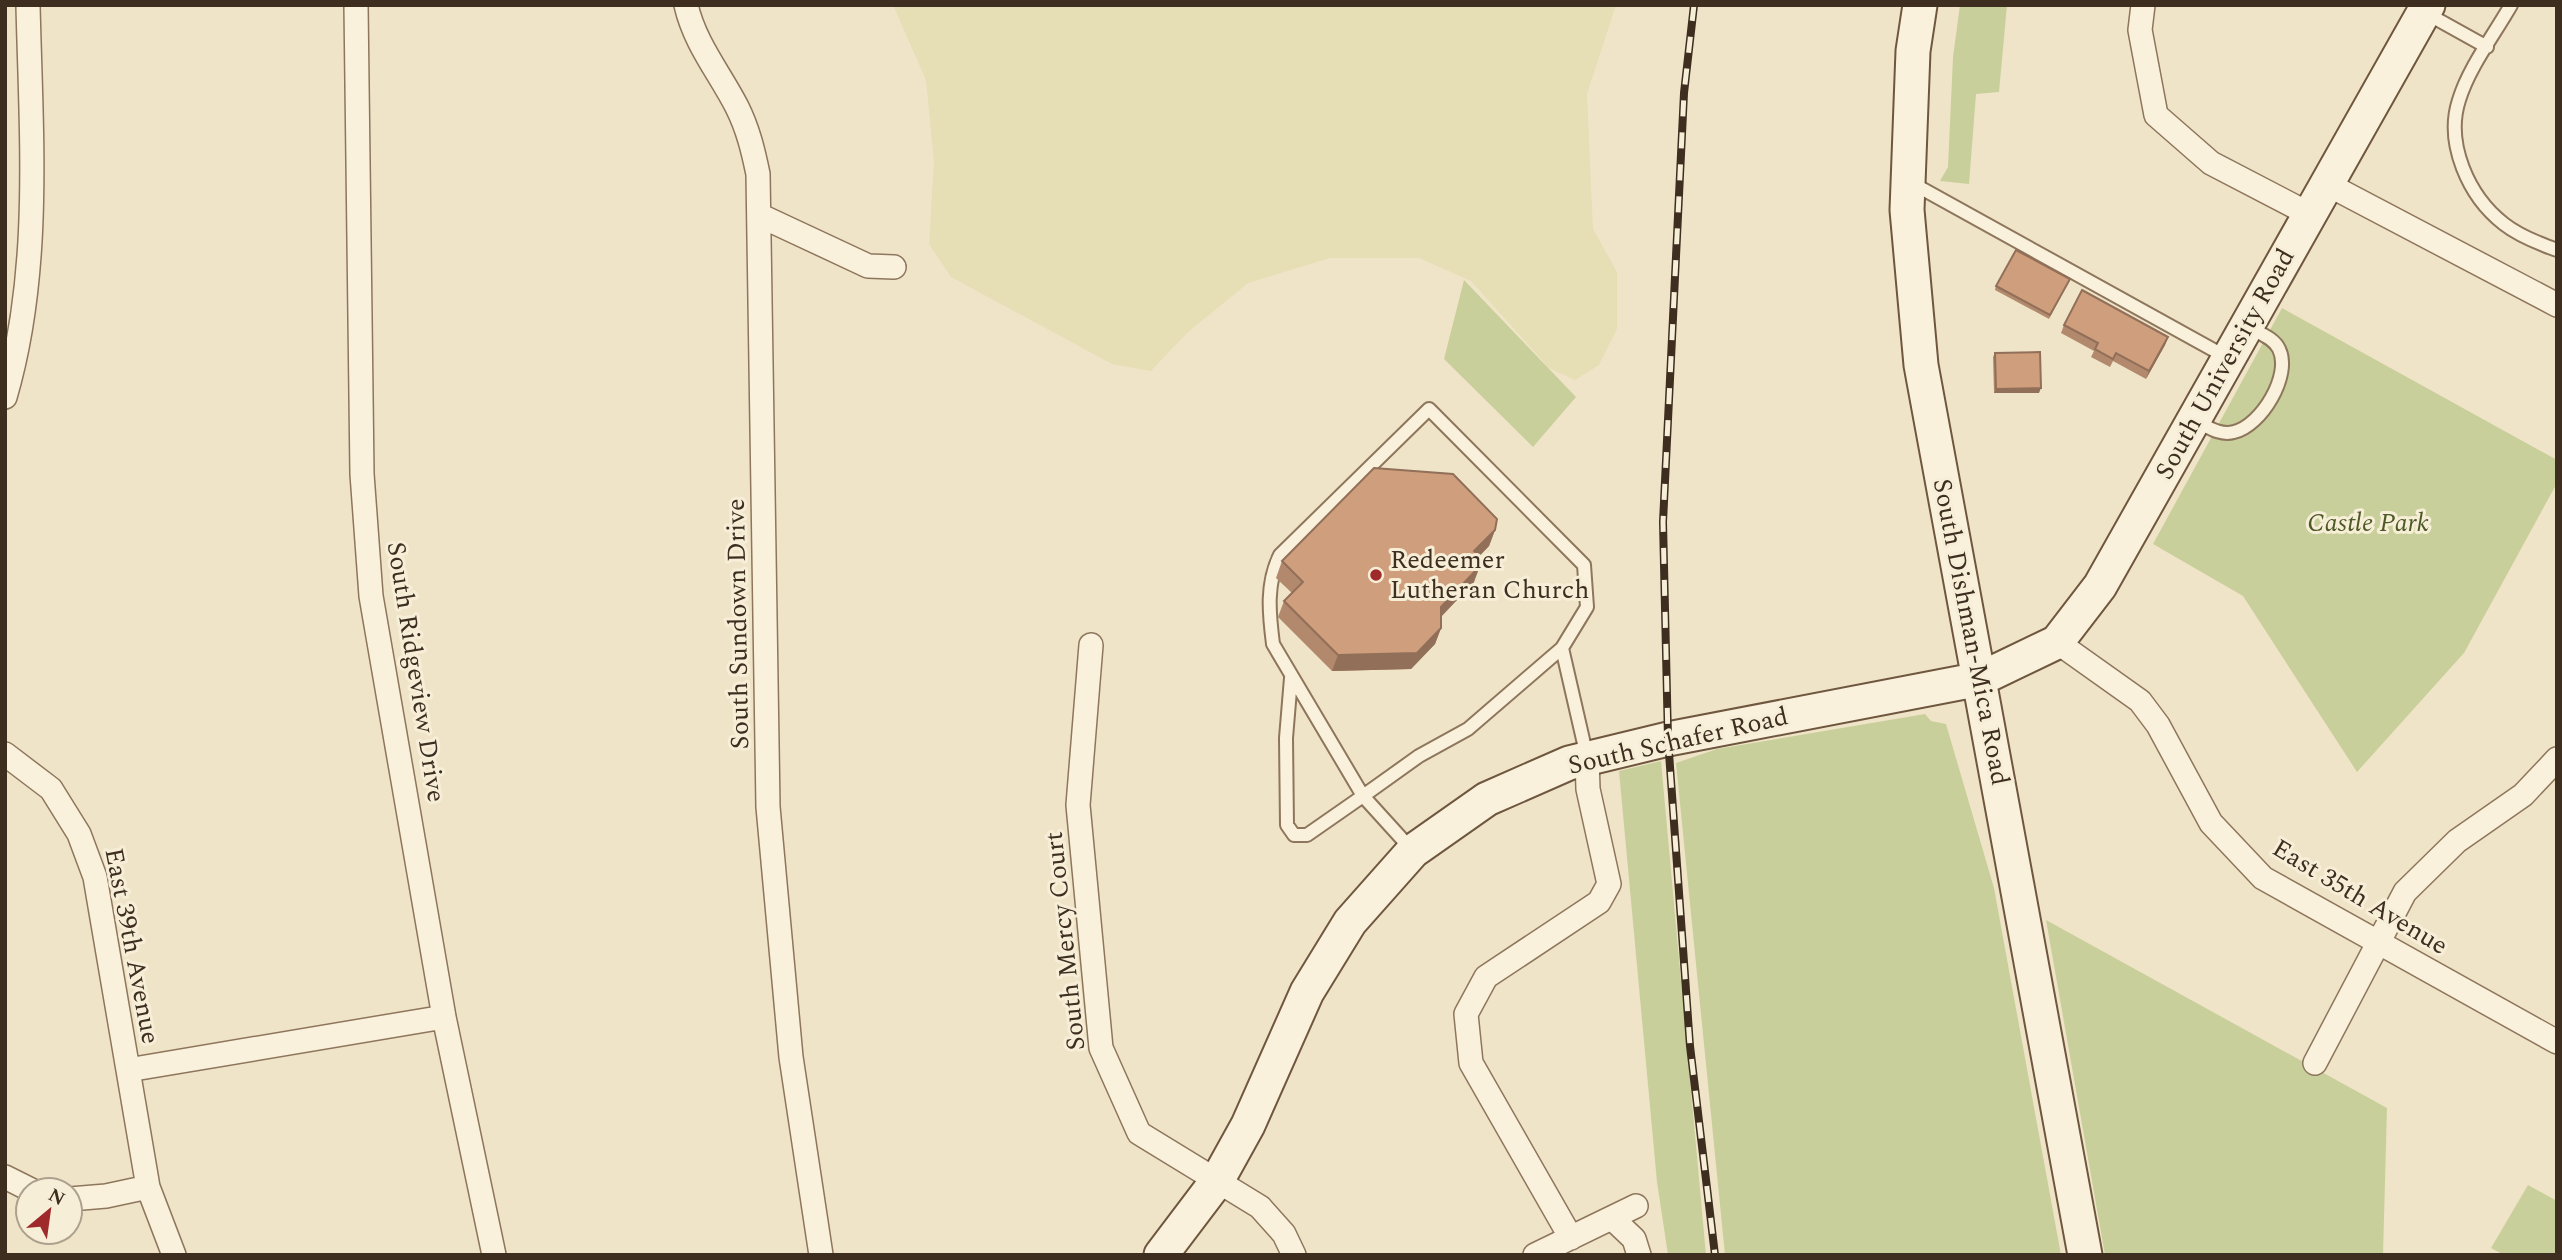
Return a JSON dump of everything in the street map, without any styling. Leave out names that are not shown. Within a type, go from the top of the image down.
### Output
[{"type":"street","points":[[5,397],[25,289],[33,190],[28,5]]},
{"type":"street","name":"South Ridgeview Drive","points":[[356,5],[362,474],[371,596],[444,1017],[494,1255]]},
{"type":"street","name":"South Sundown Drive","points":[[686,5],[691,26],[710,66],[736,104],[750,135],[758,174],[761,216],[768,807],[790,1058],[821,1255]]},
{"type":"street","name":"South Dishman-Mica Road","points":[[1920,5],[1913,51],[1907,210],[1921,365],[2085,1255]]},
{"type":"street","points":[[2143,5],[2140,30],[2156,115],[2211,163],[2309,214]]},
{"type":"street","name":"South University Road","points":[[1980,679],[2057,642],[2100,586],[2426,8]]},
{"type":"street","points":[[2327,184],[2557,305]]},
{"type":"street","points":[[761,216],[868,266],[894,267]]},
{"type":"street","name":"East 35th Avenue","points":[[2057,642],[2140,701],[2158,725],[2211,823],[2263,878],[2557,1042]]},
{"type":"street","name":"South Mercy Court","points":[[1091,645],[1078,805],[1101,1048],[1139,1133],[1260,1207],[1284,1234],[1294,1255]]},
{"type":"street","name":"South Schafer Road","points":[[1161,1255],[1217,1181],[1248,1125],[1307,992],[1350,922],[1413,851],[1487,799],[1587,758],[1668,739],[1980,679]]},
{"type":"street","name":"East 39th Avenue","points":[[5,754],[51,789],[79,834],[95,877],[128,1070],[444,1017]]},
{"type":"street","points":[[1571,1238],[1471,1063],[1465,1014],[1486,976],[1599,902],[1605,894],[1608,876],[1588,789],[1587,758]]},
{"type":"street","points":[[2315,1063],[2405,892],[2456,841],[2524,795],[2557,759]]},
{"type":"street","points":[[128,1070],[148,1187],[174,1255]]},
{"type":"street","points":[[84,1198],[148,1187]]},
{"type":"street","points":[[1535,1255],[1614,1220],[1636,1206]]},
{"type":"street","points":[[1614,1220],[1634,1239],[1639,1255]]},
{"type":"lane","points":[[2511,5],[2460,97],[2454,120],[2456,144],[2466,173],[2484,206],[2505,226],[2557,250]]},
{"type":"lane","points":[[2426,8],[2487,47]]},
{"type":"lane","points":[[1908,181],[2228,358]]},
{"type":"lane","points":[[2194,419],[2220,433],[2235,432],[2249,425],[2273,392],[2282,370],[2278,346],[2246,326]]},
{"type":"lane","points":[[1292,678],[1286,738],[1287,825],[1294,835],[1307,835],[1363,796],[1419,756],[1468,729],[1562,648],[1587,607],[1584,565],[1430,409],[1280,555],[1270,582],[1273,644],[1333,741],[1363,796],[1413,851]]},
{"type":"lane","points":[[1562,648],[1587,758]]},
{"type":"shaded area","points":[[893,5],[1616,5],[1587,94],[1593,229],[1617,272],[1617,329],[1599,365],[1575,380],[1549,368],[1471,281],[1419,258],[1330,258],[1248,283],[1187,333],[1151,371],[1112,364],[951,277],[929,244],[934,162],[926,80]]},
{"type":"green space","points":[[1960,5],[2007,5],[1999,92],[1976,94],[1969,184],[1940,181],[1948,167],[1953,57]]},
{"type":"green space","points":[[1464,280],[1576,397],[1533,447],[1444,359]]},
{"type":"green space","name":"Castle Park","points":[[2282,308],[2557,460],[2557,483],[2464,653],[2357,772],[2243,596],[2153,544]]},
{"type":"green space","points":[[1925,714],[1931,721],[1946,724],[1994,888],[2061,1255],[1725,1255],[1676,763],[1717,749]]},
{"type":"green space","points":[[1661,761],[1706,1255],[1668,1255],[1657,1182],[1619,771]]},
{"type":"green space","points":[[2046,920],[2387,1108],[2383,1255],[2105,1255]]},
{"type":"green space","points":[[2528,1185],[2557,1201],[2557,1255],[2504,1255],[2491,1248]]},
{"type":"building","points":[[2016,250],[2070,279],[2050,315],[1996,286]]},
{"type":"building","points":[[2082,290],[2168,337],[2149,371],[2116,353],[2113,359],[2095,349],[2098,343],[2064,325]]},
{"type":"building","points":[[2040,352],[2041,388],[1996,389],[1995,353]]},
{"type":"building","name":"Redeemer Lutheran Church","points":[[1374,468],[1453,474],[1497,519],[1495,530],[1474,551],[1480,557],[1480,566],[1441,607],[1441,628],[1417,653],[1338,655],[1284,601],[1303,582],[1282,561]]},
{"type":"railway","points":[[1694,5],[1684,93],[1663,522],[1668,739],[1690,1046],[1715,1255]]},
{"type":"place","name":"Redeemer Lutheran Church","points":[[1376,575]]}]
